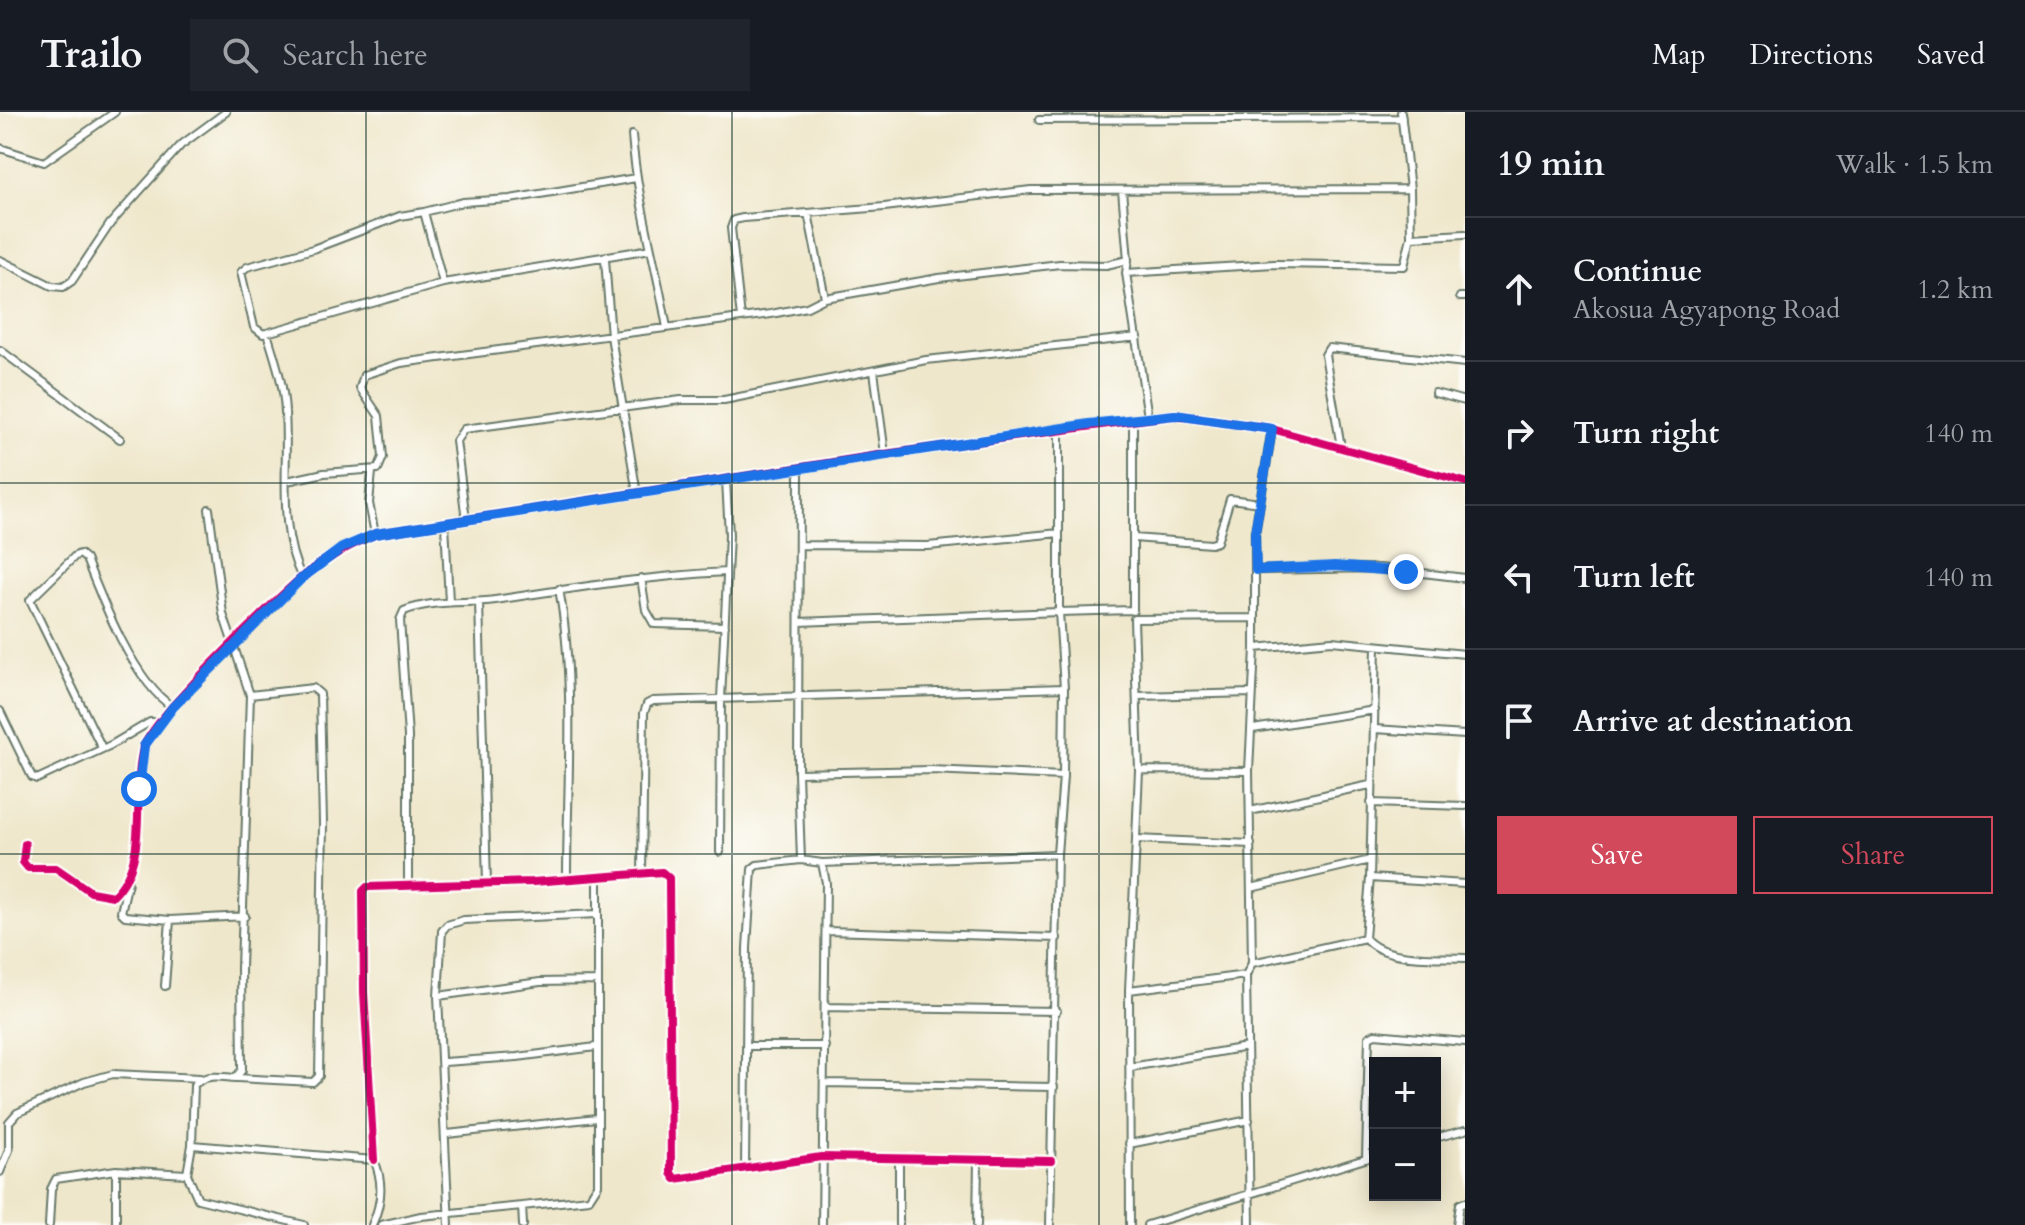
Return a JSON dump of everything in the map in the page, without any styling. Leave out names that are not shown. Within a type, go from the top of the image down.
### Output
[{"type":"street","points":[[0,148],[44,162],[115,112]]},
{"type":"street","points":[[0,260],[52,286],[63,287],[72,281],[110,224],[181,145],[226,112]]},
{"type":"street","points":[[1039,120],[1402,115],[1410,189],[1411,237],[1404,266],[1274,264],[1126,273]]},
{"type":"street","points":[[632,135],[636,178],[667,328]]},
{"type":"street","points":[[636,178],[510,199],[463,202],[400,216],[313,249],[242,269],[241,278],[254,327],[258,332],[267,333],[443,283],[605,259],[651,249]]},
{"type":"street","points":[[741,318],[731,223],[743,218],[1031,190],[1410,189]]},
{"type":"street","points":[[1122,190],[1128,260],[1126,273],[1148,417]]},
{"type":"street","points":[[424,212],[443,283]]},
{"type":"street","points":[[808,213],[825,298]]},
{"type":"street","points":[[1411,237],[1465,234]]},
{"type":"street","points":[[605,259],[611,336],[637,494]]},
{"type":"street","points":[[287,481],[324,473],[372,472],[382,463],[379,416],[360,388],[364,375],[401,363],[794,310],[825,298],[1014,269],[1060,264],[1106,265],[1128,260]]},
{"type":"street","points":[[267,333],[280,373],[285,410],[290,546],[302,578]]},
{"type":"street","points":[[466,520],[456,441],[464,429],[681,400],[724,400],[971,354],[1138,337]]},
{"type":"street","points":[[1341,447],[1325,355],[1329,348],[1465,363]]},
{"type":"street","points":[[0,350],[120,439]]},
{"type":"street","points":[[874,371],[885,454]]},
{"type":"street","points":[[1435,393],[1465,401]]},
{"type":"street","points":[[245,916],[170,920],[125,916],[121,912],[129,878],[144,746],[173,707],[302,578],[342,548],[375,534],[885,454],[1148,417],[1199,416],[1272,429],[1465,482]]},
{"type":"street","points":[[1130,1225],[1129,990],[1139,770],[1133,610],[1133,419]]},
{"type":"street","points":[[1050,1225],[1057,1011],[1057,854],[1063,776],[1064,688],[1059,612],[1059,429]]},
{"type":"street","points":[[1250,1225],[1246,975],[1252,963],[1249,771],[1253,729],[1255,533],[1272,429]]},
{"type":"street","points":[[799,469],[798,773],[801,860]]},
{"type":"street","points":[[372,472],[369,503],[375,534]]},
{"type":"street","points":[[720,852],[721,699],[727,572],[726,480]]},
{"type":"street","points":[[1134,538],[1211,544],[1217,542],[1221,533],[1230,499],[1260,503]]},
{"type":"street","points":[[209,509],[223,614],[232,648],[245,672],[250,695],[242,1070],[235,1078]]},
{"type":"street","points":[[445,523],[449,602]]},
{"type":"street","points":[[799,545],[928,546],[1059,533]]},
{"type":"street","points":[[102,748],[30,600],[75,556],[80,554],[86,559],[110,620],[163,702],[173,707]]},
{"type":"street","points":[[1256,570],[1380,568],[1465,578]]},
{"type":"street","points":[[408,885],[408,736],[400,620],[404,611],[414,606],[479,602],[641,578],[727,572]]},
{"type":"street","points":[[641,578],[646,610],[654,624],[725,626]]},
{"type":"street","points":[[559,589],[564,612],[568,724],[567,878]]},
{"type":"street","points":[[479,602],[487,883]]},
{"type":"street","points":[[799,622],[1133,610]]},
{"type":"street","points":[[1134,619],[1254,618]]},
{"type":"street","points":[[1255,648],[1332,641],[1465,654]]},
{"type":"street","points":[[1376,646],[1375,729],[1370,785],[1370,878],[1365,938],[1372,947],[1387,952],[1465,958]]},
{"type":"street","points":[[0,1172],[9,1150],[9,1122],[17,1113],[84,1082],[113,1074],[313,1082],[319,1076],[323,823],[320,694],[313,688],[250,695]]},
{"type":"street","points":[[642,874],[647,704],[800,694],[1064,688]]},
{"type":"street","points":[[1138,696],[1252,693]]},
{"type":"street","points":[[1253,729],[1375,710]]},
{"type":"street","points":[[0,711],[32,777],[37,779],[150,722],[159,722]]},
{"type":"street","points":[[1375,729],[1465,735]]},
{"type":"street","points":[[798,773],[931,770],[1063,776]]},
{"type":"street","points":[[1139,770],[1249,771]]},
{"type":"street","points":[[1250,811],[1370,785]]},
{"type":"street","points":[[1371,803],[1465,806]]},
{"type":"street","points":[[1136,839],[1251,844]]},
{"type":"street","points":[[25,844],[23,862],[28,868],[56,868],[103,896],[113,896],[129,878]]},
{"type":"street","points":[[745,1169],[747,948],[752,869],[757,865],[801,860],[822,863],[1057,854]]},
{"type":"street","points":[[1251,888],[1370,860]]},
{"type":"street","points":[[822,863],[827,931],[822,1225]]},
{"type":"street","points":[[372,1225],[381,1206],[380,1172],[374,1160],[364,992],[363,891],[371,884],[487,883],[662,872],[669,878],[671,1173],[681,1179],[821,1157],[1051,1161]]},
{"type":"street","points":[[381,1225],[589,1199],[598,1185],[598,876]]},
{"type":"street","points":[[1370,878],[1465,884]]},
{"type":"street","points":[[449,1225],[444,1062],[438,996],[440,939],[447,925],[464,920],[598,914]]},
{"type":"street","points":[[165,986],[170,920]]},
{"type":"street","points":[[827,931],[1057,938]]},
{"type":"street","points":[[1252,963],[1365,938]]},
{"type":"street","points":[[1129,990],[1246,975]]},
{"type":"street","points":[[438,996],[540,982],[597,981]]},
{"type":"street","points":[[825,1007],[1057,1011]]},
{"type":"street","points":[[1366,1159],[1369,1037],[1375,1034],[1465,1042]]},
{"type":"street","points":[[748,1046],[825,1046]]},
{"type":"street","points":[[444,1062],[596,1047]]},
{"type":"street","points":[[1131,1067],[1247,1047]]},
{"type":"street","points":[[200,1078],[194,1085],[192,1145],[187,1174],[198,1199],[208,1204],[264,1213],[304,1225]]},
{"type":"street","points":[[825,1083],[1054,1087]]},
{"type":"street","points":[[447,1134],[597,1118]]},
{"type":"street","points":[[1129,1144],[1249,1120]]},
{"type":"street","points":[[1441,1136],[1465,1130]]},
{"type":"street","points":[[192,1145],[374,1160]]},
{"type":"street","points":[[1147,1225],[1369,1158]]},
{"type":"street","points":[[899,1160],[899,1225]]},
{"type":"street","points":[[977,1225],[978,1160]]},
{"type":"street","points":[[49,1225],[51,1189],[56,1179],[116,1170],[187,1174]]},
{"type":"street","points":[[116,1170],[116,1225]]},
{"type":"street","points":[[1457,1225],[1460,1204],[1465,1202]]},
{"type":"street","points":[[522,1206],[523,1225]]},
{"type":"cycle path","points":[[25,844],[23,862],[28,868],[56,868],[91,892],[113,896],[125,881],[132,864],[138,827],[140,767],[143,749],[151,734],[189,688],[301,578],[336,553],[375,534],[885,454],[1175,415],[1272,429],[1465,482]]},
{"type":"cycle path","points":[[374,1160],[364,992],[363,891],[367,887],[533,882],[662,872],[669,878],[671,1173],[675,1179],[821,1157],[1051,1161]]},
{"type":"route","points":[[139,789],[144,746],[159,722],[302,578],[342,548],[375,534],[885,454],[1089,424],[1175,415],[1199,416],[1272,429],[1255,533],[1256,570],[1335,566],[1406,572]]}]
